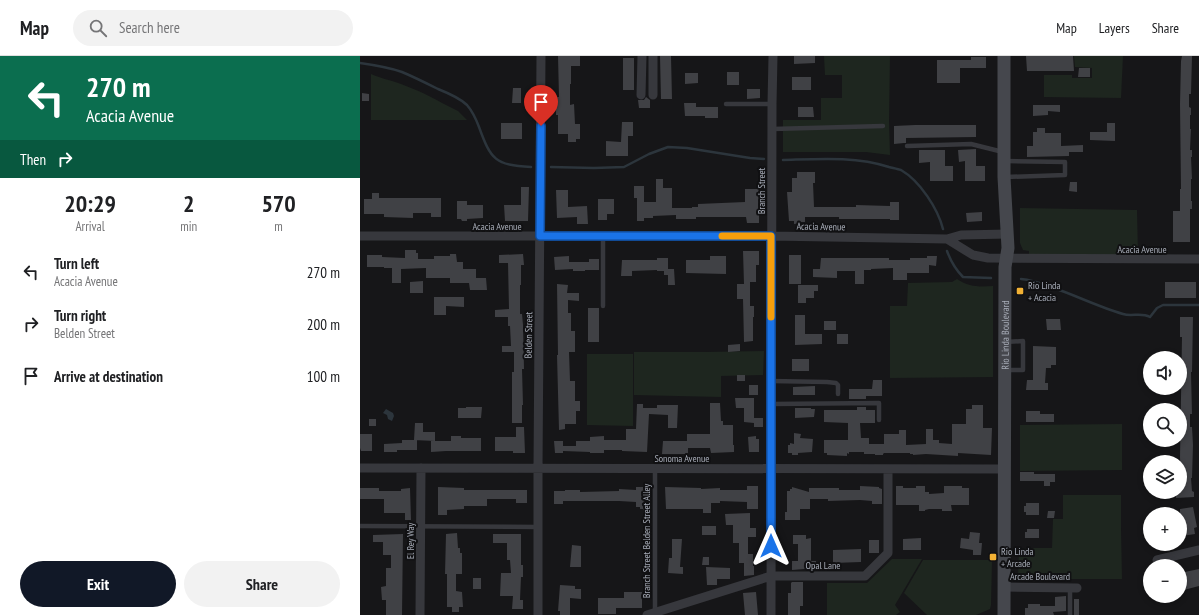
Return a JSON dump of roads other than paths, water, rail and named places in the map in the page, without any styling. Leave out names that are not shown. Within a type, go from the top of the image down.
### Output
[{"type":"main road","name":"Rio Linda Boulevard","points":[[1004,56],[1004,177],[1008,234],[1008,248],[1005,267],[1004,615]]},
{"type":"street","name":"Belden Street","points":[[538,615],[541,56]]},
{"type":"street","points":[[641,95],[642,56]]},
{"type":"street","points":[[653,56],[653,95]]},
{"type":"street","name":"Branch Street","points":[[771,615],[771,236],[773,56]]},
{"type":"street","points":[[641,83],[653,84]]},
{"type":"street","name":"Acacia Avenue","points":[[360,236],[771,236],[947,239],[961,235],[1008,234]]},
{"type":"street","name":"Acacia Avenue","points":[[947,239],[973,254],[988,258],[1199,259]]},
{"type":"street","name":"Sonoma Avenue","points":[[360,468],[1004,470]]},
{"type":"street","name":"El Rey Way","points":[[420,615],[421,468]]},
{"type":"street","name":"Opal Lane","points":[[651,614],[771,576],[865,576],[888,553],[888,469]]},
{"type":"street","points":[[1161,559],[1199,550]]},
{"type":"street","name":"Arcade Boulevard","points":[[1004,587],[1073,588]]},
{"type":"lane","points":[[726,104],[772,104]]},
{"type":"lane","points":[[772,129],[883,126]]},
{"type":"lane","points":[[908,146],[972,144],[1004,156],[1065,162],[1065,175],[1004,177]]},
{"type":"lane","points":[[603,237],[603,306]]},
{"type":"lane","points":[[1005,342],[1023,341],[1023,370],[1005,370]]},
{"type":"lane","points":[[771,381],[836,383],[838,385],[838,394]]},
{"type":"lane","points":[[771,404],[879,403],[879,420]]},
{"type":"lane","name":"Branch Street Belden Street Alley","points":[[651,614],[655,469]]},
{"type":"lane","points":[[360,526],[538,527]]},
{"type":"lane","points":[[1070,615],[1073,588]]},
{"type":"waterway","points":[[360,63],[386,67],[402,72],[464,102],[471,110],[487,147],[496,159],[509,165],[531,167]]},
{"type":"waterway","points":[[551,167],[624,167],[649,154],[668,147],[687,148],[764,159]]},
{"type":"waterway","points":[[783,160],[823,159],[863,161],[901,170],[915,181],[933,204],[943,229]]},
{"type":"waterway","points":[[947,251],[950,259],[963,277],[991,278]]},
{"type":"waterway","points":[[1021,279],[1030,280],[1063,291],[1126,315],[1143,315],[1150,317],[1157,308],[1163,305],[1199,305]]},
{"type":"place","name":"Rio Linda + Acacia","points":[[1020,291]]},
{"type":"place","name":"Rio Linda + Arcade","points":[[993,557]]}]
